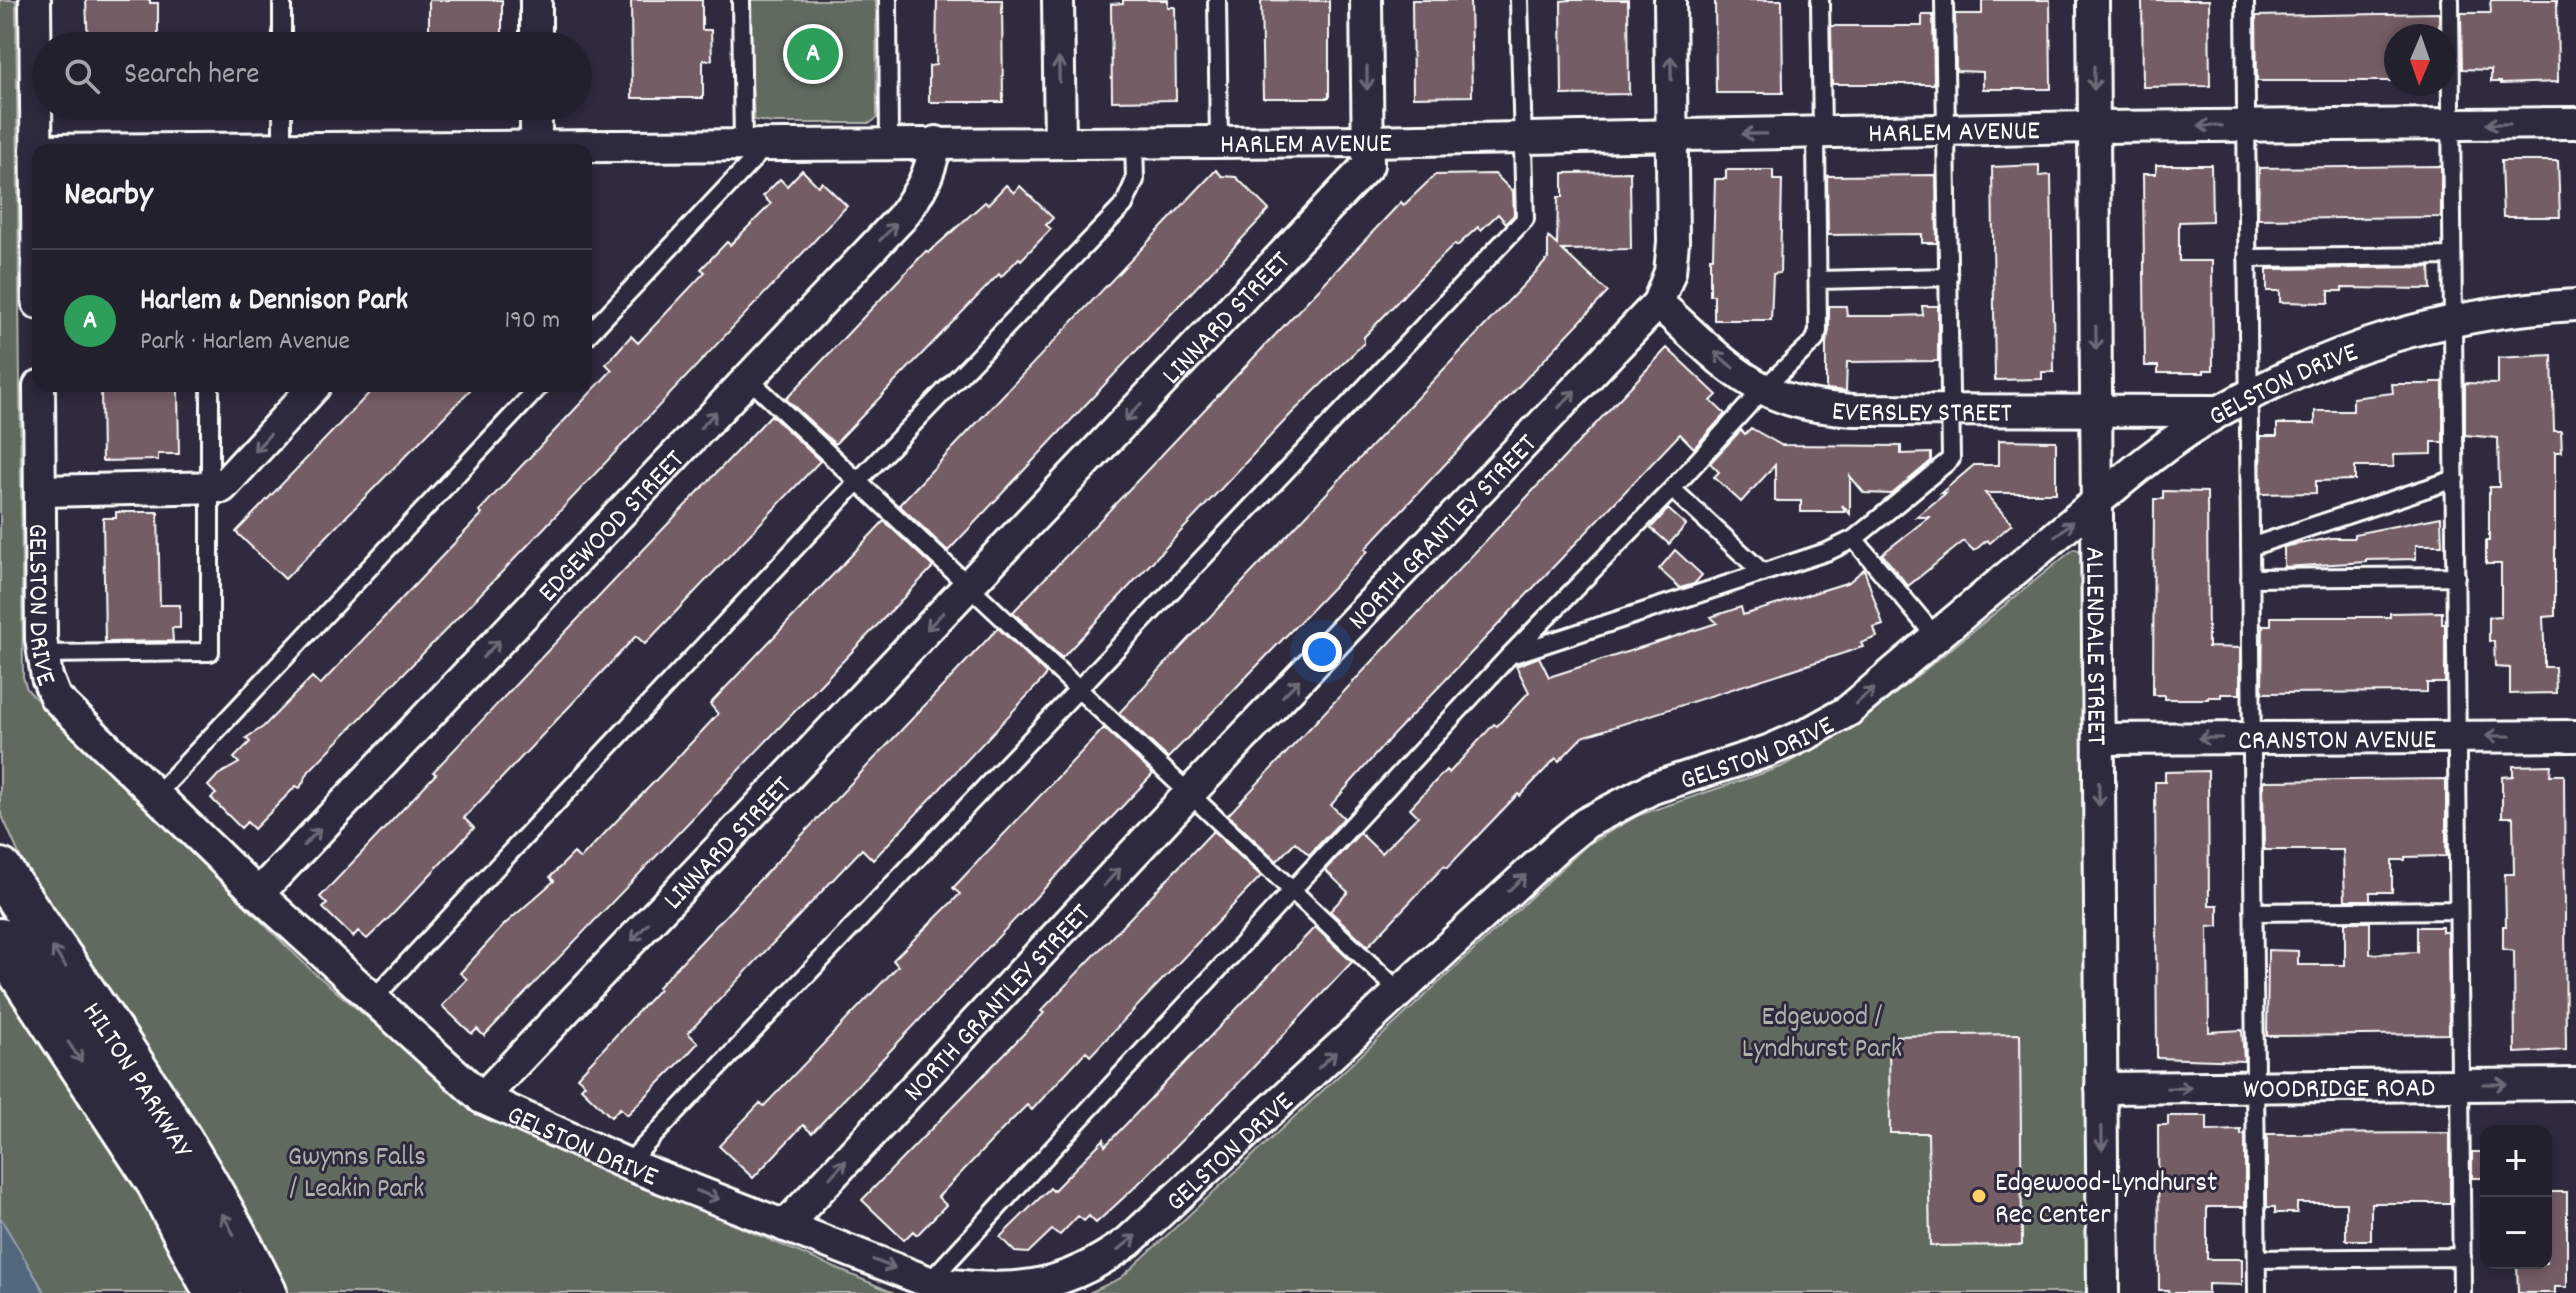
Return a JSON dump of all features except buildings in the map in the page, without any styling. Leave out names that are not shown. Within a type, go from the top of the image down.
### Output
[{"type":"main road","name":"HILTON PARKWAY","points":[[3,871],[195,1164],[264,1293]]},
{"type":"main road","name":"HILTON PARKWAY","points":[[0,941],[159,1182],[217,1293]]},
{"type":"street","points":[[35,0],[35,32]]},
{"type":"street","points":[[536,0],[536,32]]},
{"type":"street","points":[[1058,0],[1060,141]]},
{"type":"street","name":"LINNARD STREET","points":[[482,1098],[1368,165],[1366,0]]},
{"type":"street","name":"NORTH GRANTLEY STREET","points":[[785,1226],[1189,794],[1658,303],[1670,272],[1673,242],[1670,0]]},
{"type":"street","name":"ALLENDALE STREET","points":[[2093,0],[2103,1293]]},
{"type":"street","points":[[36,120],[36,144]]},
{"type":"street","points":[[535,144],[536,120]]},
{"type":"street","name":"HARLEM AVENUE","points":[[592,147],[1060,141],[1368,141],[2094,127],[2576,123]]},
{"type":"street","name":"EDGEWOOD STREET","points":[[258,894],[901,218],[921,191],[931,169],[936,142]]},
{"type":"street","name":"EVERSLEY STREET","points":[[1658,303],[1735,370],[1763,389],[1796,402],[1827,408],[2219,411]]},
{"type":"street","name":"GELSTON DRIVE","points":[[39,392],[42,654],[55,697],[258,894],[482,1098],[627,1164],[929,1282],[969,1292],[1005,1293],[1071,1277],[1100,1263],[1129,1241],[1586,823],[1653,788],[1768,751],[1848,711],[2156,452],[2219,411],[2351,350],[2402,332],[2453,319],[2576,305]]},
{"type":"street","points":[[41,491],[222,487],[309,392]]},
{"type":"street","name":"CRANSTON AVENUE","points":[[2099,739],[2576,736]]},
{"type":"street","name":"WOODRIDGE ROAD","points":[[2101,1088],[2576,1084]]},
{"type":"lane","points":[[282,0],[282,32]]},
{"type":"lane","points":[[592,330],[755,145],[741,0]]},
{"type":"lane","points":[[888,0],[889,143]]},
{"type":"lane","points":[[1217,0],[1219,141]]},
{"type":"lane","points":[[627,1164],[1525,219],[1519,0]]},
{"type":"lane","points":[[929,1282],[1509,656],[1672,489],[1763,389],[1815,340],[1818,331],[1820,0]]},
{"type":"lane","points":[[1509,656],[1829,551],[1854,539],[1951,459],[1944,0]]},
{"type":"lane","points":[[2245,0],[2257,1293]]},
{"type":"lane","points":[[2450,0],[2462,1293]]},
{"type":"lane","points":[[282,120],[282,144]]},
{"type":"lane","points":[[372,1000],[858,481],[1124,205],[1135,180],[1134,141]]},
{"type":"lane","points":[[2247,258],[2452,256]]},
{"type":"lane","points":[[1818,280],[1949,277]]},
{"type":"lane","points":[[748,378],[1400,992]]},
{"type":"lane","points":[[42,654],[210,652],[210,392]]},
{"type":"lane","points":[[156,795],[534,392]]},
{"type":"lane","points":[[2250,547],[2455,479]]},
{"type":"lane","points":[[1672,489],[1763,573]]},
{"type":"lane","points":[[1854,539],[1936,637]]},
{"type":"lane","points":[[2250,578],[2456,576]]},
{"type":"lane","points":[[2253,912],[2458,910]]},
{"type":"lane","points":[[2257,1259],[2462,1257]]},
{"type":"green space","name":"Gwynns Falls / Leakin Park","points":[[0,0],[16,0],[23,677],[27,689],[65,730],[311,970],[489,1120],[894,1293],[282,1293],[29,877],[0,811]]},
{"type":"green space","points":[[747,0],[876,0],[877,118],[870,123],[773,123],[754,120]]},
{"type":"green space","name":"Edgewood / Lyndhurst Park","points":[[2074,549],[2083,551],[2088,1293],[1089,1293],[1121,1278],[1587,845],[1639,815],[1781,767],[1863,720]]},
{"type":"green space","points":[[0,979],[103,1130],[196,1293],[0,1293]]},
{"type":"water","points":[[0,1217],[45,1293],[0,1293]]},
{"type":"place","name":"Harlem & Dennison Park","points":[[813,54]]},
{"type":"place","name":"Edgewood-Lyndhurst Rec Center","points":[[1979,1196]]}]
